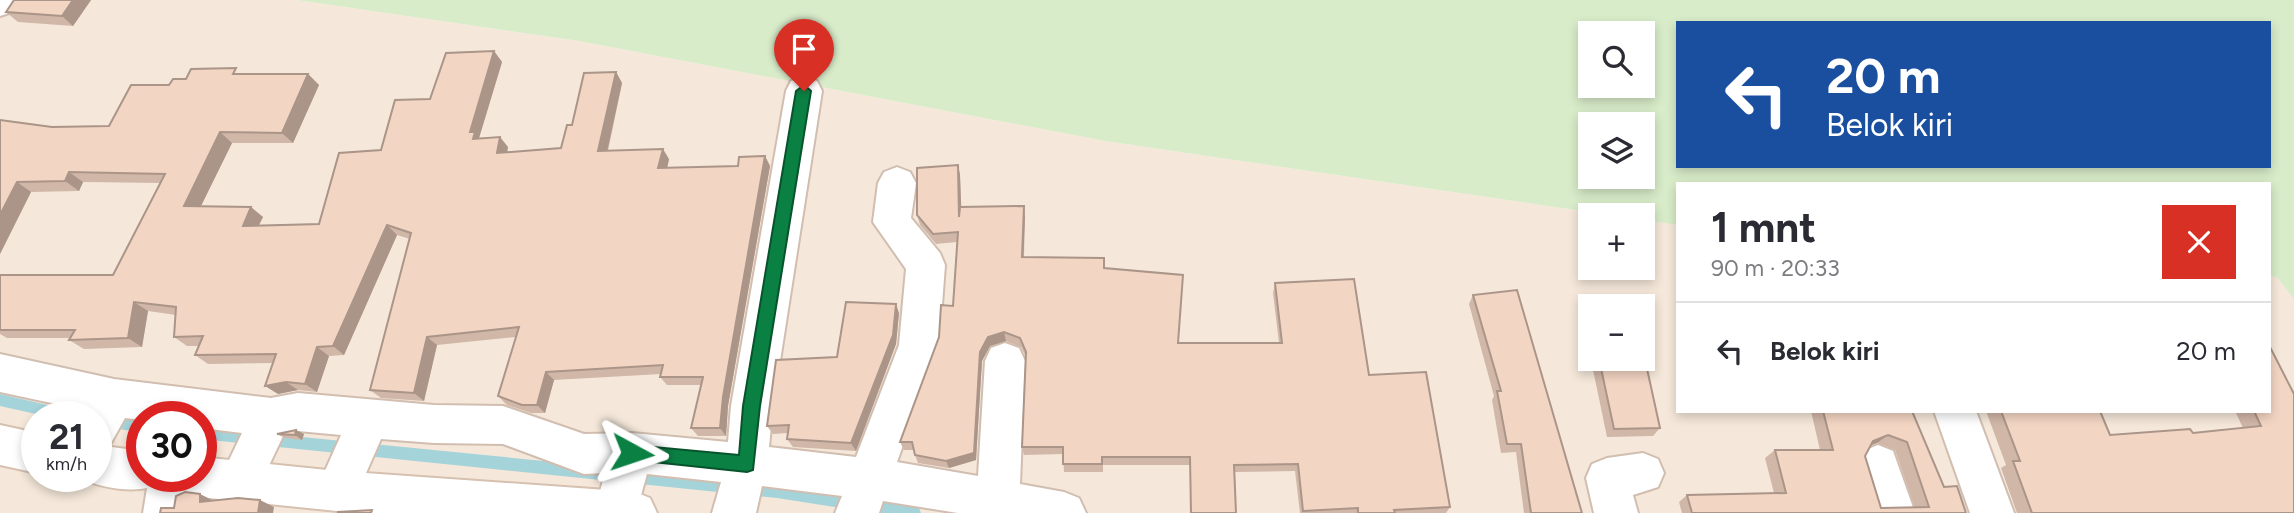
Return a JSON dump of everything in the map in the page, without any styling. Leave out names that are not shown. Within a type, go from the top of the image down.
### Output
[{"type":"street","points":[[740,490],[751,406],[804,91]]},
{"type":"street","points":[[863,495],[919,345],[926,265],[892,222],[897,183]]},
{"type":"street","points":[[112,416],[256,447],[352,455],[626,487],[863,495],[1018,509],[1005,361]]},
{"type":"street","points":[[0,373],[71,401]]},
{"type":"street","points":[[217,464],[256,447],[298,412],[352,455],[503,425],[584,454],[626,487]]},
{"type":"street","points":[[1956,413],[1992,513]]},
{"type":"street","points":[[0,445],[21,450]]},
{"type":"street","points":[[1878,465],[1893,513]]},
{"type":"street","points":[[1616,513],[1607,478],[1643,473]]},
{"type":"street","points":[[165,513],[168,492]]},
{"type":"shaded area","points":[[0,0],[297,0],[579,41],[1105,141],[1578,210],[1578,280],[1655,280],[1655,222],[1676,225],[1676,413],[2271,413],[2271,276],[2277,276],[2294,299],[2294,513],[0,513]]},
{"type":"green space","points":[[297,0],[2294,0],[2294,299],[2277,277],[2271,276],[2271,182],[1676,182],[1676,225],[1655,222],[1655,203],[1578,203],[1578,210],[1105,141],[579,41]]},
{"type":"building","points":[[14,0],[73,0],[62,16],[6,12]]},
{"type":"building","points":[[494,51],[470,132],[475,132],[473,139],[500,137],[497,153],[561,148],[567,125],[572,125],[584,73],[616,72],[598,151],[663,149],[658,168],[738,166],[739,157],[765,156],[723,397],[720,428],[691,428],[703,377],[660,377],[663,365],[546,372],[537,405],[522,405],[498,396],[519,327],[427,337],[414,393],[370,390],[411,233],[387,225],[333,346],[317,347],[305,384],[286,382],[265,386],[276,354],[195,355],[203,336],[174,337],[176,307],[134,302],[128,338],[69,340],[75,330],[0,330],[0,275],[113,275],[165,174],[69,172],[65,181],[17,182],[0,215],[0,120],[52,127],[109,126],[131,85],[169,85],[173,79],[186,79],[191,69],[236,68],[233,74],[308,74],[282,133],[220,132],[184,206],[251,207],[243,226],[319,224],[339,153],[381,150],[395,100],[430,99],[446,53]]},
{"type":"building","points":[[958,165],[959,217],[960,207],[1024,206],[1022,257],[1104,258],[1104,268],[1183,275],[1178,343],[1282,343],[1275,283],[1354,279],[1369,375],[1426,372],[1450,507],[1394,510],[1395,513],[1358,513],[1358,508],[1303,511],[1298,464],[1234,465],[1236,513],[1191,513],[1190,457],[1102,457],[1102,464],[1063,464],[1063,447],[1022,447],[1026,352],[1020,338],[1004,332],[988,337],[980,352],[974,453],[946,461],[915,455],[912,442],[900,442],[939,337],[941,305],[953,306],[958,232],[933,234],[917,215],[917,168]]},
{"type":"building","points":[[1517,290],[1582,513],[1531,513],[1521,444],[1507,444],[1497,391],[1501,391],[1473,295]]},
{"type":"building","points":[[846,302],[896,304],[893,335],[851,443],[787,439],[789,425],[767,426],[776,360],[837,357]]},
{"type":"building","points":[[2271,349],[2294,394],[2294,513],[2032,513],[2013,461],[2020,461],[2002,413],[2101,413],[2110,435],[2190,429],[2193,433],[2261,426],[2255,413],[2271,413]]},
{"type":"building","points":[[1602,371],[1648,371],[1660,428],[1614,429]]},
{"type":"building","points":[[1824,413],[1913,413],[1944,487],[1957,486],[1966,513],[1692,513],[1687,495],[1786,493],[1775,450],[1833,450]],"holes":[[[1888,435],[1907,442],[1929,507],[1881,508],[1865,456],[1873,441]]]},
{"type":"building","points":[[296,430],[295,435],[277,434]]},
{"type":"building","points":[[185,492],[200,494],[200,502],[238,498],[260,500],[258,513],[160,513],[161,508],[174,508],[176,496]]},
{"type":"building","points":[[372,510],[371,513],[338,513],[338,512]]},
{"type":"waterway","points":[[0,400],[21,405]]},
{"type":"waterway","points":[[112,423],[126,425]]},
{"type":"waterway","points":[[217,435],[777,491],[914,513]]},
{"type":"route","points":[[632,453],[747,464],[751,406],[804,91]]}]
